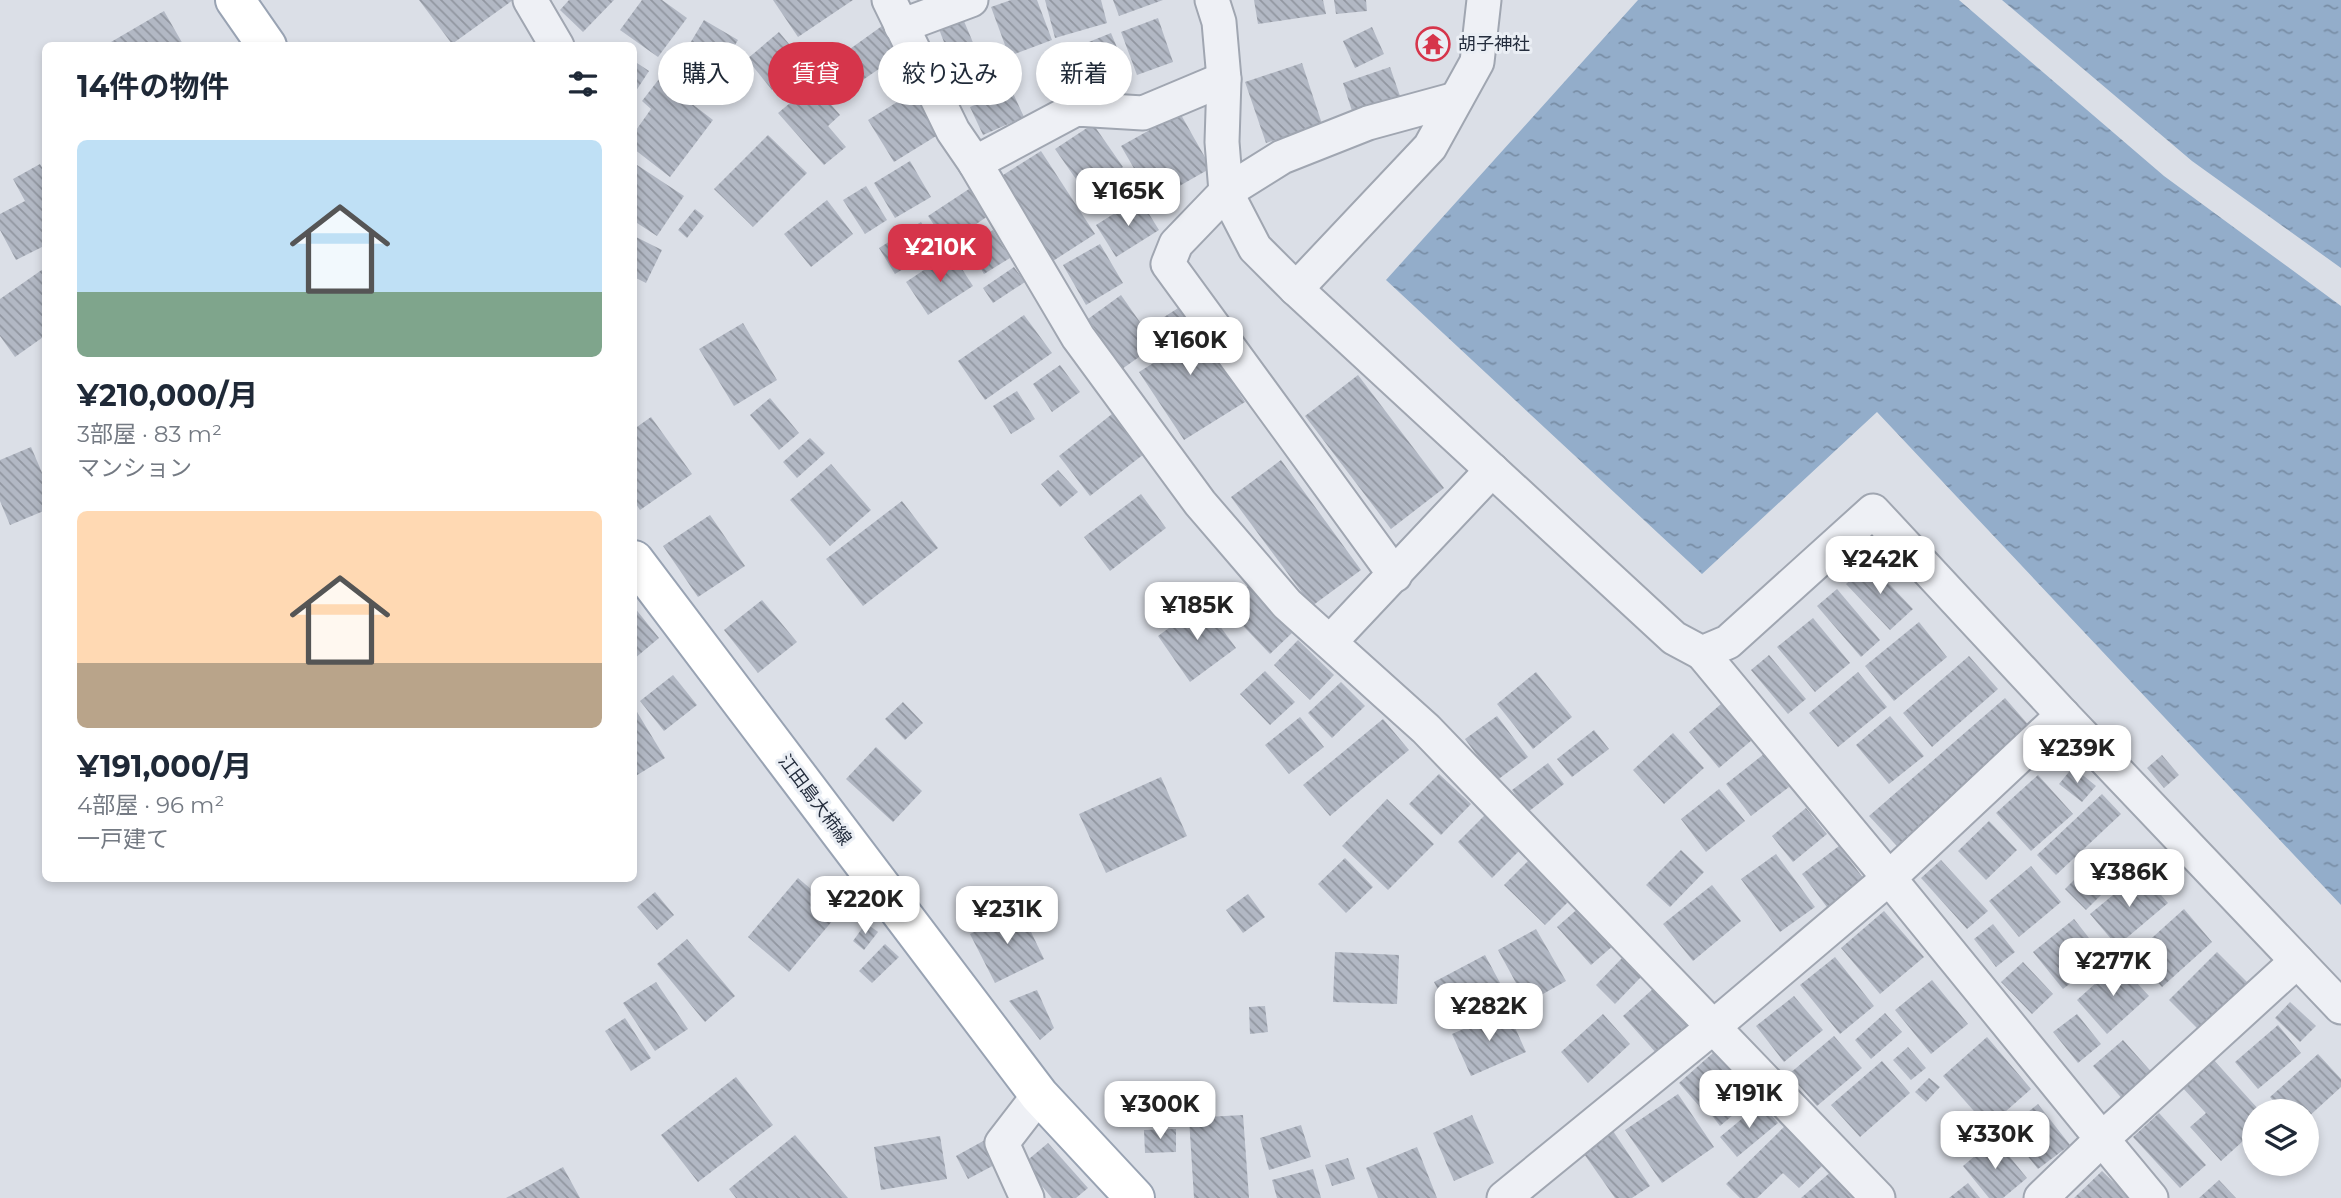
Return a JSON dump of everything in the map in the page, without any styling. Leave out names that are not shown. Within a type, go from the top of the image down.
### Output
[{"type":"main road","points":[[235,0],[264,42]]},
{"type":"main road","name":"江田島大柿線","points":[[637,564],[1040,1096],[1135,1198]]},
{"type":"street","points":[[530,0],[555,42]]},
{"type":"street","points":[[971,0],[895,13],[953,131],[975,163],[1078,337],[1200,503],[1287,604],[1426,729],[1878,1198]]},
{"type":"street","points":[[1212,0],[1220,22],[1224,79],[1222,142],[1226,192],[1255,248],[1674,638],[1702,653],[2151,1198]]},
{"type":"street","points":[[1296,289],[1430,147],[1477,62],[1484,0]]},
{"type":"street","points":[[975,163],[1076,109],[1143,113],[1224,79]]},
{"type":"street","points":[[1395,575],[1168,264],[1176,244],[1226,192],[1282,157],[1368,123],[1456,99]]},
{"type":"street","points":[[1331,642],[1492,470]]},
{"type":"street","points":[[1702,653],[1728,642],[1873,511],[2341,1007]]},
{"type":"street","points":[[1504,1198],[1712,1028],[1889,877],[2063,715]]},
{"type":"street","points":[[2041,1198],[2297,961]]},
{"type":"street","points":[[1027,1198],[1002,1143],[1040,1096]]},
{"type":"water","points":[[1638,0],[2341,0],[2341,905],[1877,412],[1702,574],[1386,280]]},
{"type":"pier","points":[[1959,0],[2002,0],[2192,161],[2341,268],[2341,306],[2164,176]]},
{"type":"building","points":[[419,0],[513,0],[455,42],[450,42]]},
{"type":"building","points":[[569,0],[614,0],[583,32],[560,10]]},
{"type":"building","points":[[642,0],[662,0],[687,18],[669,42],[658,42],[658,57],[620,30]]},
{"type":"building","points":[[773,0],[853,0],[798,37]]},
{"type":"building","points":[[1011,0],[1037,0],[1052,40],[1036,42],[1036,46],[1022,51],[1022,42],[1004,42],[991,7]]},
{"type":"building","points":[[1045,0],[1101,0],[1107,23],[1055,38]]},
{"type":"building","points":[[1113,0],[1163,0],[1119,16]]},
{"type":"building","points":[[1254,0],[1323,0],[1326,14],[1258,24]]},
{"type":"building","points":[[1334,0],[1366,0],[1367,11],[1336,14]]},
{"type":"building","points":[[164,11],[182,42],[111,42]]},
{"type":"building","points":[[961,14],[973,42],[944,42],[937,24]]},
{"type":"building","points":[[1158,18],[1173,62],[1137,75],[1132,62],[1132,42],[1125,42],[1121,32]]},
{"type":"building","points":[[704,20],[738,40],[737,42],[691,42]]},
{"type":"building","points":[[882,26],[893,42],[878,42],[878,70],[864,79],[864,42],[860,42]]},
{"type":"building","points":[[1372,27],[1384,54],[1355,68],[1343,41]]},
{"type":"building","points":[[779,32],[787,42],[768,42],[768,85],[754,68],[754,53]]},
{"type":"building","points":[[1111,33],[1115,42],[1089,42]]},
{"type":"building","points":[[637,63],[649,71],[637,89]]},
{"type":"building","points":[[1302,63],[1322,124],[1266,143],[1245,82]]},
{"type":"building","points":[[1390,67],[1400,96],[1352,111],[1343,83]]},
{"type":"building","points":[[658,80],[658,105],[693,105],[713,120],[670,177],[637,151],[637,129],[651,109],[642,101]]},
{"type":"building","points":[[788,105],[831,105],[840,115],[828,126],[846,147],[824,165],[778,113]]},
{"type":"building","points":[[892,105],[924,105],[941,133],[894,162],[868,120]]},
{"type":"building","points":[[1018,105],[1024,117],[983,135],[970,107]]},
{"type":"building","points":[[1180,113],[1211,168],[1153,201],[1121,146]]},
{"type":"building","points":[[1093,124],[1123,167],[1085,192],[1055,149]]},
{"type":"building","points":[[768,135],[807,173],[753,227],[714,189]]},
{"type":"building","points":[[1041,151],[1095,234],[1053,261],[1000,177]]},
{"type":"building","points":[[910,161],[931,197],[895,218],[874,183]]},
{"type":"building","points":[[40,164],[42,167],[42,247],[16,260],[0,230],[0,214],[25,201],[13,179]]},
{"type":"building","points":[[637,165],[684,196],[657,236],[637,223]]},
{"type":"building","points":[[866,186],[887,220],[865,234],[843,200]]},
{"type":"building","points":[[969,189],[988,216],[947,244],[928,216]]},
{"type":"building","points":[[1139,198],[1159,230],[1116,257],[1096,225]]},
{"type":"building","points":[[827,200],[853,234],[811,267],[784,234]]},
{"type":"building","points":[[695,209],[704,216],[687,238],[678,230]]},
{"type":"building","points":[[921,222],[937,248],[895,274],[879,248]]},
{"type":"building","points":[[993,230],[1010,258],[984,274],[967,246]]},
{"type":"building","points":[[637,238],[662,250],[646,283],[637,278]]},
{"type":"building","points":[[1100,244],[1123,283],[1086,305],[1063,265]]},
{"type":"building","points":[[951,252],[973,286],[928,315],[906,282]]},
{"type":"building","points":[[1014,267],[1025,282],[993,303],[983,288]]},
{"type":"building","points":[[42,270],[42,338],[15,357],[0,336],[0,299]]},
{"type":"building","points":[[1121,295],[1156,345],[1122,369],[1088,319]]},
{"type":"building","points":[[1183,305],[1245,402],[1184,440],[1139,372],[1171,352],[1153,324]]},
{"type":"building","points":[[1024,315],[1052,353],[985,400],[958,361]]},
{"type":"building","points":[[743,323],[777,380],[734,406],[699,349]]},
{"type":"building","points":[[1060,365],[1080,392],[1052,412],[1033,384]]},
{"type":"building","points":[[1358,375],[1444,488],[1391,529],[1305,416]]},
{"type":"building","points":[[1017,391],[1035,419],[1011,434],[993,406]]},
{"type":"building","points":[[770,398],[799,433],[779,450],[750,415]]},
{"type":"building","points":[[1112,414],[1144,454],[1090,496],[1059,456]]},
{"type":"building","points":[[651,417],[692,474],[640,510],[637,506],[637,427]]},
{"type":"building","points":[[810,438],[825,453],[797,478],[783,462]]},
{"type":"building","points":[[31,447],[42,473],[42,512],[10,525],[0,501],[0,460]]},
{"type":"building","points":[[1281,460],[1361,570],[1312,606],[1231,497]]},
{"type":"building","points":[[831,464],[871,510],[830,546],[790,500]]},
{"type":"building","points":[[1058,470],[1078,492],[1060,507],[1041,484]]},
{"type":"building","points":[[1141,494],[1166,528],[1110,571],[1084,537]]},
{"type":"building","points":[[902,501],[938,548],[863,606],[826,559]]},
{"type":"building","points":[[710,515],[745,566],[698,597],[663,546]]},
{"type":"building","points":[[1869,563],[1913,609],[1890,630],[1846,584]]},
{"type":"building","points":[[1248,586],[1292,633],[1270,654],[1225,607]]},
{"type":"building","points":[[1837,589],[1880,640],[1861,657],[1817,606]]},
{"type":"building","points":[[762,600],[797,642],[758,673],[724,630]]},
{"type":"building","points":[[1203,603],[1236,648],[1190,682],[1158,636]]},
{"type":"building","points":[[637,611],[659,638],[637,656]]},
{"type":"building","points":[[1813,618],[1850,663],[1815,692],[1777,647]]},
{"type":"building","points":[[1919,622],[1947,657],[1894,701],[1865,666]]},
{"type":"building","points":[[1298,640],[1334,675],[1310,700],[1274,665]]},
{"type":"building","points":[[1769,655],[1806,699],[1788,714],[1751,670]]},
{"type":"building","points":[[1969,656],[1998,689],[1932,747],[1903,713]]},
{"type":"building","points":[[1265,671],[1295,702],[1270,725],[1240,694]]},
{"type":"building","points":[[1536,672],[1572,717],[1533,749],[1497,704]]},
{"type":"building","points":[[1858,672],[1887,707],[1838,747],[1809,713]]},
{"type":"building","points":[[673,675],[697,705],[664,731],[640,701]]},
{"type":"building","points":[[1341,682],[1365,706],[1332,738],[1308,713]]},
{"type":"building","points":[[2005,698],[2032,729],[1897,846],[1869,816]]},
{"type":"building","points":[[903,702],[923,723],[905,740],[885,719]]},
{"type":"building","points":[[1721,704],[1752,740],[1719,768],[1689,732]]},
{"type":"building","points":[[637,712],[665,758],[637,775]]},
{"type":"building","points":[[1497,716],[1528,757],[1496,781],[1465,739]]},
{"type":"building","points":[[1890,716],[1924,756],[1889,784],[1856,745]]},
{"type":"building","points":[[1300,717],[1324,747],[1289,774],[1265,745]]},
{"type":"building","points":[[1383,719],[1409,750],[1330,816],[1303,785]]},
{"type":"building","points":[[1594,730],[1609,749],[1572,777],[1557,759]]},
{"type":"building","points":[[1673,733],[1704,768],[1664,804],[1633,770]]},
{"type":"building","points":[[876,747],[922,791],[893,822],[846,779]]},
{"type":"building","points":[[1764,754],[1789,787],[1751,816],[1726,784]]},
{"type":"building","points":[[2162,755],[2179,775],[2164,788],[2147,768]]},
{"type":"building","points":[[1548,763],[1564,784],[1528,812],[1512,790]]},
{"type":"building","points":[[2073,767],[2096,786],[2082,802],[2059,784]]},
{"type":"building","points":[[1439,774],[1471,804],[1441,835],[1409,804]]},
{"type":"building","points":[[2038,775],[2073,814],[2031,851],[1996,813]]},
{"type":"building","points":[[1161,777],[1187,836],[1106,873],[1079,814]]},
{"type":"building","points":[[1719,789],[1745,821],[1706,852],[1681,819]]},
{"type":"building","points":[[2102,794],[2121,814],[2056,875],[2037,855]]},
{"type":"building","points":[[1387,799],[1434,844],[1388,890],[1342,846]]},
{"type":"building","points":[[1806,808],[1827,834],[1793,862],[1772,836]]},
{"type":"building","points":[[1485,815],[1520,850],[1492,878],[1458,842]]},
{"type":"building","points":[[1989,821],[2017,850],[1986,880],[1958,851]]},
{"type":"building","points":[[1839,846],[1867,883],[1830,911],[1802,874]]},
{"type":"building","points":[[1681,850],[1704,872],[1670,907],[1646,885]]},
{"type":"building","points":[[1776,854],[1815,907],[1780,932],[1741,879]]},
{"type":"building","points":[[1345,858],[1373,887],[1346,913],[1318,884]]},
{"type":"building","points":[[2096,858],[2117,879],[2086,910],[2065,889]]},
{"type":"building","points":[[1529,860],[1570,900],[1545,925],[1504,885]]},
{"type":"building","points":[[1941,860],[1988,911],[1967,929],[1921,878]]},
{"type":"building","points":[[2031,866],[2061,902],[2019,937],[1989,901]]},
{"type":"building","points":[[2141,872],[2168,903],[2117,946],[2090,914]]},
{"type":"building","points":[[798,878],[839,913],[789,972],[748,937]]},
{"type":"building","points":[[1712,885],[1741,921],[1693,961],[1663,924]]},
{"type":"building","points":[[655,892],[674,915],[657,930],[637,907]]},
{"type":"building","points":[[1248,894],[1265,917],[1243,933],[1226,910]]},
{"type":"building","points":[[1581,906],[1614,945],[1591,965],[1557,927]]},
{"type":"building","points":[[1020,909],[1044,959],[995,983],[970,934]]},
{"type":"building","points":[[2184,909],[2212,942],[2162,987],[2133,955]]},
{"type":"building","points":[[1884,911],[1924,957],[1880,994],[1841,948]]},
{"type":"building","points":[[2074,919],[2104,957],[2063,989],[2033,952]]},
{"type":"building","points":[[866,923],[878,932],[864,950],[853,941]]},
{"type":"building","points":[[1993,924],[2015,952],[1996,967],[1974,939]]},
{"type":"building","points":[[1536,929],[1566,981],[1527,1003],[1498,950]]},
{"type":"building","points":[[687,939],[735,996],[705,1022],[657,964]]},
{"type":"building","points":[[885,944],[899,957],[872,983],[859,971]]},
{"type":"building","points":[[1335,952],[1399,955],[1397,1004],[1333,1002]]},
{"type":"building","points":[[2217,952],[2247,982],[2199,1030],[2169,1000]]},
{"type":"building","points":[[1485,955],[1506,994],[1454,1020],[1434,982]]},
{"type":"building","points":[[1623,957],[1642,976],[1615,1004],[1596,985]]},
{"type":"building","points":[[1835,957],[1874,1006],[1840,1034],[1800,985]]},
{"type":"building","points":[[2023,962],[2053,994],[2032,1014],[2001,982]]},
{"type":"building","points":[[2118,963],[2149,996],[2107,1034],[2077,1000]]},
{"type":"building","points":[[1932,980],[1968,1024],[1931,1054],[1895,1010]]},
{"type":"building","points":[[656,982],[688,1029],[655,1051],[623,1003]]},
{"type":"building","points":[[1654,988],[1689,1026],[1657,1054],[1623,1016]]},
{"type":"building","points":[[1037,990],[1054,1028],[1040,1040],[1009,1001]]},
{"type":"building","points":[[1794,996],[1823,1030],[1784,1062],[1756,1026]]},
{"type":"building","points":[[2290,1002],[2316,1026],[2300,1042],[2275,1018]]},
{"type":"building","points":[[1265,1006],[1268,1032],[1250,1034],[1249,1007]]},
{"type":"building","points":[[1507,1010],[1526,1052],[1471,1076],[1452,1034]]},
{"type":"building","points":[[1885,1013],[1902,1032],[1871,1059],[1855,1040]]},
{"type":"building","points":[[1603,1014],[1630,1044],[1588,1083],[1561,1052]]},
{"type":"building","points":[[2077,1014],[2101,1044],[2078,1063],[2053,1032]]},
{"type":"building","points":[[625,1018],[651,1058],[631,1071],[605,1031]]},
{"type":"building","points":[[2278,1025],[2301,1053],[2258,1089],[2235,1062]]},
{"type":"building","points":[[1834,1036],[1862,1068],[1817,1106],[1789,1074]]},
{"type":"building","points":[[1987,1037],[2031,1089],[1988,1127],[1943,1076]]},
{"type":"building","points":[[2123,1040],[2155,1076],[2126,1103],[2093,1066]]},
{"type":"building","points":[[1908,1047],[1926,1068],[1911,1080],[1893,1060]]},
{"type":"building","points":[[1714,1052],[1736,1076],[1700,1107],[1679,1083]]},
{"type":"building","points":[[2318,1054],[2341,1079],[2341,1087],[2319,1107],[2319,1099],[2270,1097]]},
{"type":"building","points":[[2212,1058],[2249,1099],[2242,1099],[2242,1142],[2221,1161],[2190,1127],[2206,1113],[2180,1085]]},
{"type":"building","points":[[1882,1061],[1910,1093],[1860,1137],[1831,1105]]},
{"type":"building","points":[[736,1077],[773,1125],[698,1182],[661,1135]]},
{"type":"building","points":[[1929,1078],[1940,1087],[1926,1102],[1915,1092]]},
{"type":"building","points":[[1743,1086],[1753,1098],[1720,1126],[1710,1113]]},
{"type":"building","points":[[1678,1094],[1714,1147],[1662,1183],[1625,1130]]},
{"type":"building","points":[[1761,1103],[1778,1123],[1737,1157],[1720,1137]]},
{"type":"building","points":[[2038,1104],[2070,1145],[2038,1169],[2006,1129]]},
{"type":"building","points":[[2159,1113],[2206,1165],[2180,1188],[2133,1137]]},
{"type":"building","points":[[1243,1115],[1249,1198],[1194,1198],[1189,1118]]},
{"type":"building","points":[[1472,1115],[1494,1163],[1454,1181],[1433,1133]]},
{"type":"building","points":[[1301,1125],[1311,1157],[1269,1170],[1260,1138]]},
{"type":"building","points":[[1786,1125],[1824,1164],[1799,1188],[1783,1173],[1757,1198],[1740,1198],[1726,1184]]},
{"type":"building","points":[[1176,1129],[1176,1152],[1145,1153],[1144,1130]]},
{"type":"building","points":[[1613,1131],[1650,1186],[1632,1198],[1615,1198],[1582,1151]]},
{"type":"building","points":[[795,1135],[848,1198],[736,1198],[729,1189]]},
{"type":"building","points":[[940,1136],[947,1179],[881,1190],[874,1147]]},
{"type":"building","points":[[1995,1139],[2027,1178],[2003,1198],[1989,1198],[1963,1166]]},
{"type":"building","points":[[985,1140],[998,1163],[968,1179],[956,1156]]},
{"type":"building","points":[[1048,1143],[1088,1188],[1076,1198],[1052,1198],[1023,1164]]},
{"type":"building","points":[[1417,1147],[1437,1198],[1378,1198],[1366,1168]]},
{"type":"building","points":[[1348,1158],[1355,1179],[1332,1186],[1325,1165]]},
{"type":"building","points":[[563,1167],[580,1198],[506,1198]]},
{"type":"building","points":[[1313,1169],[1321,1198],[1277,1198],[1272,1180]]},
{"type":"building","points":[[1834,1169],[1859,1198],[1801,1198]]},
{"type":"building","points":[[2102,1171],[2130,1198],[2074,1198]]},
{"type":"building","points":[[2219,1180],[2236,1198],[2199,1198]]},
{"type":"building","points":[[1968,1183],[1980,1198],[1949,1198]]},
{"type":"place","name":"胡子神社","points":[[1433,44]]}]
